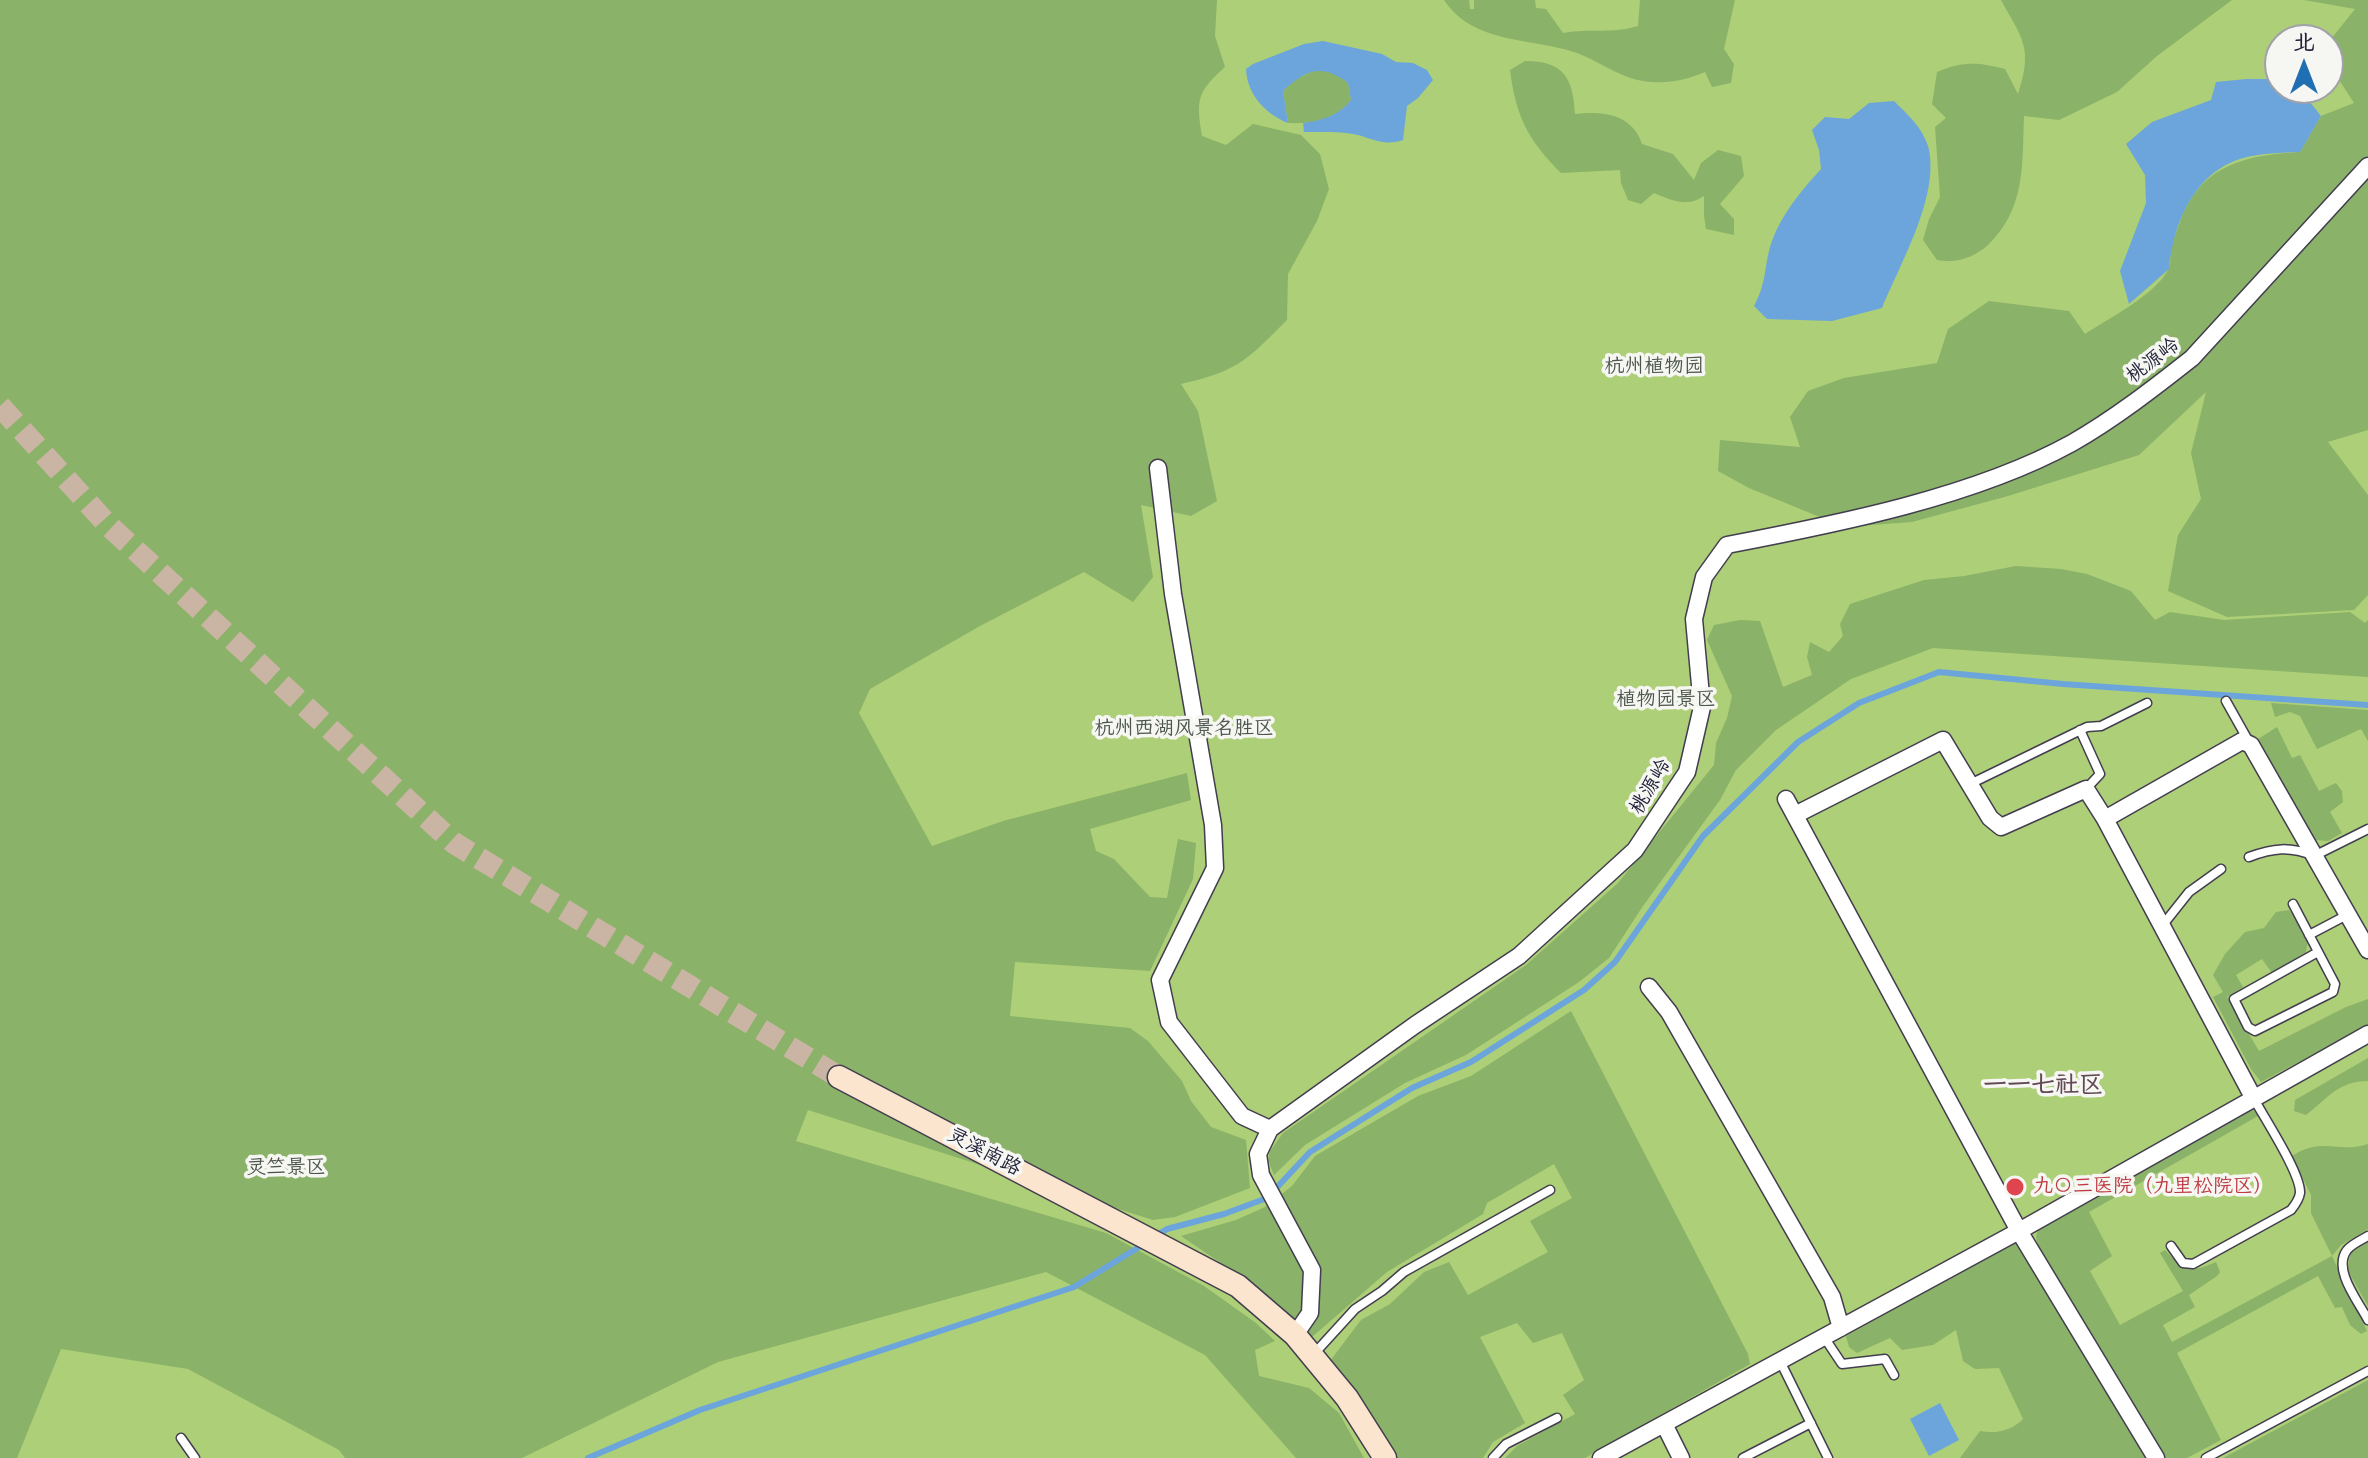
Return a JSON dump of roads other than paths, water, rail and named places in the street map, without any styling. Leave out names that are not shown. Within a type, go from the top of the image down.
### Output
[{"type":"main road","name":"灵溪南路","points":[[839,1077],[1238,1286],[1295,1335]]},
{"type":"main road","points":[[1295,1335],[1347,1398],[1385,1458]]},
{"type":"street","name":"桃源岭","points":[[1270,1129],[1415,1025],[1519,956],[1635,850],[1687,772],[1702,707],[1694,619],[1704,577],[1727,545],[1892,510],[2001,475],[2072,443],[2160,384],[2192,358],[2368,166]]},
{"type":"street","points":[[1158,468],[1173,594],[1213,825],[1215,868],[1160,980],[1169,1022],[1242,1116],[1270,1129],[1258,1154],[1265,1182],[1312,1270],[1310,1313],[1295,1335]]},
{"type":"street","points":[[1795,815],[1943,740],[1990,818],[2001,827],[2086,789],[2105,819],[2254,1099]]},
{"type":"street","points":[[2105,819],[2242,741],[2251,745],[2314,856],[2357,919],[2368,950]]},
{"type":"street","points":[[1786,799],[2019,1231],[2156,1458]]},
{"type":"street","points":[[1649,987],[1669,1012],[1832,1297],[1841,1328]]},
{"type":"street","points":[[1601,1458],[2019,1231],[2368,1034]]},
{"type":"street","points":[[1664,1424],[1681,1458]]},
{"type":"lane","points":[[2226,701],[2251,745]]},
{"type":"lane","points":[[1970,784],[2080,730],[2101,726],[2147,703]]},
{"type":"lane","points":[[2080,730],[2100,774],[2086,789]]},
{"type":"lane","points":[[2249,857],[2287,847],[2314,856],[2368,829]]},
{"type":"lane","points":[[2162,926],[2189,892],[2221,869]]},
{"type":"lane","points":[[2293,904],[2335,984],[2333,992],[2255,1031],[2248,1027],[2234,999],[2318,952]]},
{"type":"lane","points":[[2309,935],[2357,919]]},
{"type":"lane","points":[[2171,1246],[2183,1263],[2193,1264],[2291,1210],[2297,1203],[2300,1191],[2294,1172],[2254,1099]]},
{"type":"lane","points":[[1312,1356],[1355,1309],[1404,1272],[1550,1190]]},
{"type":"lane","points":[[2368,1236],[2348,1247],[2343,1257],[2342,1271],[2368,1320]]},
{"type":"lane","points":[[1824,1337],[1842,1364],[1885,1359],[1894,1375]]},
{"type":"lane","points":[[1780,1361],[1828,1458]]},
{"type":"lane","points":[[2206,1458],[2368,1371]]},
{"type":"lane","points":[[1493,1458],[1506,1444],[1557,1418]]},
{"type":"lane","points":[[1743,1458],[1811,1423]]},
{"type":"lane","points":[[181,1438],[195,1458]]},
{"type":"water","points":[[1323,41],[1382,54],[1396,62],[1413,63],[1427,70],[1433,80],[1407,106],[1403,140],[1385,142],[1345,133],[1304,132],[1303,123],[1330,116],[1351,100],[1348,83],[1330,73],[1307,74],[1283,91],[1288,123],[1259,102],[1250,87],[1246,69],[1304,44]]},
{"type":"water","points":[[2264,79],[2264,104],[2311,104],[2321,116],[2300,152],[2240,159],[2217,170],[2205,181],[2186,207],[2175,237],[2169,269],[2129,304],[2120,271],[2146,203],[2145,175],[2126,144],[2152,122],[2211,100],[2216,82]]},
{"type":"water","points":[[1894,101],[1914,121],[1928,146],[1929,185],[1917,228],[1882,308],[1832,321],[1767,319],[1754,306],[1763,284],[1770,247],[1791,205],[1821,169],[1812,130],[1825,117],[1849,119],[1869,103]]},
{"type":"water","points":[[1940,1403],[1959,1440],[1929,1456],[1910,1419]]},
{"type":"waterway","points":[[1157,1235],[1167,1229],[1224,1214],[1267,1198],[1310,1152],[1412,1088],[1471,1062],[1584,990],[1615,962],[1703,836],[1798,742],[1859,703],[1939,672],[2063,684],[2368,705]]},
{"type":"waterway","points":[[588,1458],[700,1410],[1074,1287],[1144,1244]]},
{"type":"tunnel","points":[[0,406],[108,525],[454,843],[839,1077]]},
{"type":"place","name":"九〇三医院（九里松院区）","points":[[2015,1187]]},
{"type":"district","name":"一一七社区","points":[[2043,1086]]},
{"type":"park label","name":"杭州植物园","points":[[1654,367]]},
{"type":"park label","name":"植物园景区","points":[[1666,700]]},
{"type":"park label","name":"杭州西湖风景名胜区","points":[[1184,729]]},
{"type":"park label","name":"灵竺景区","points":[[286,1168]]}]
